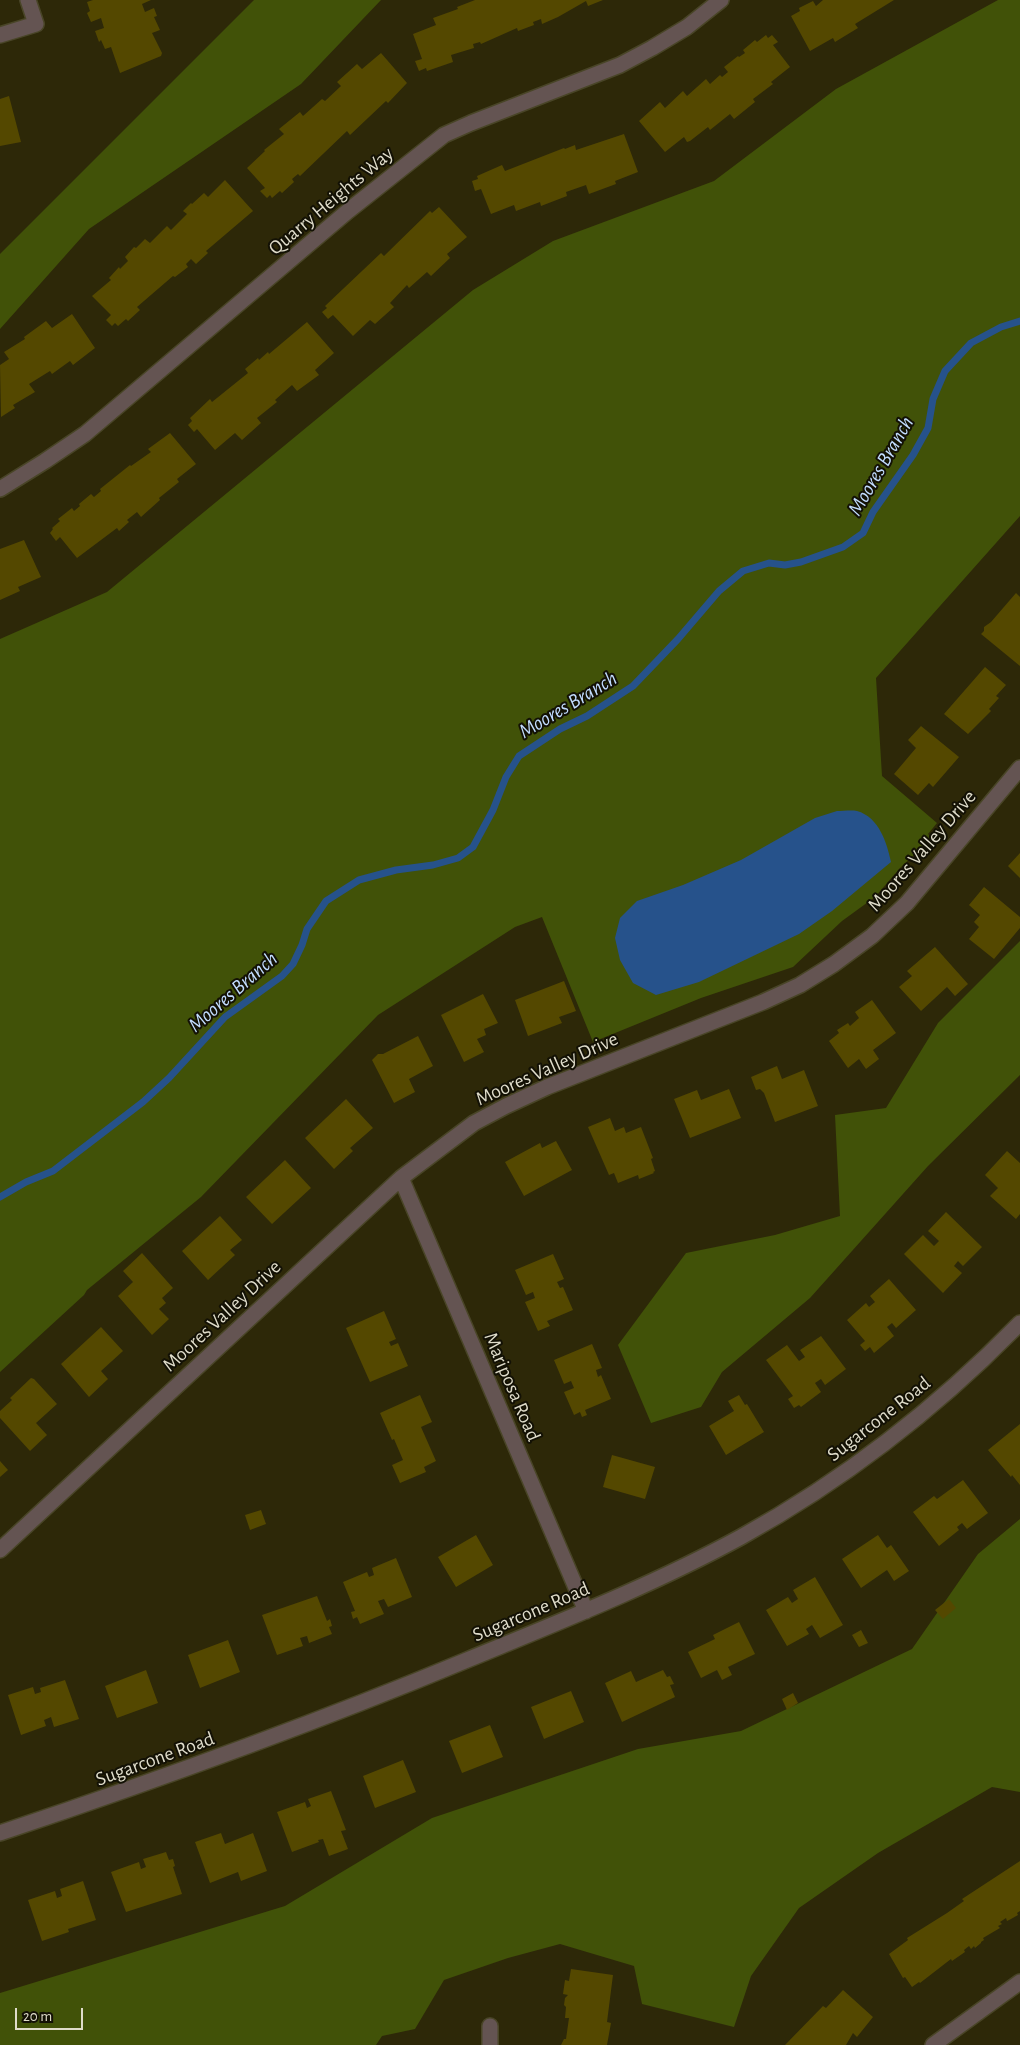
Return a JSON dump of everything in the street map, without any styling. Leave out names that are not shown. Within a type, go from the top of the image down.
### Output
[{"type":"street","points":[[0,35],[36,24],[28,0]]},
{"type":"street","name":"Quarry Heights Way","points":[[0,489],[85,434],[348,211],[444,135],[620,65],[687,27],[721,0]]},
{"type":"street","name":"Moores Valley Drive","points":[[0,1550],[401,1178],[474,1123],[506,1106],[547,1087],[763,1002],[800,985],[834,964],[872,936],[907,903],[1020,768]]},
{"type":"street","name":"Mariposa Road","points":[[401,1178],[586,1611]]},
{"type":"street","name":"Sugarcone Road","points":[[0,1832],[105,1798],[263,1741],[403,1687],[586,1611],[669,1574],[742,1536],[858,1463],[921,1415],[993,1351],[1020,1323]]},
{"type":"street","points":[[933,2045],[1020,1982]]},
{"type":"street","points":[[490,2026],[490,2045]]},
{"type":"green space","points":[[254,0],[381,0],[301,84],[89,229],[0,329],[0,254]]},
{"type":"green space","points":[[998,0],[1020,0],[1020,516],[876,678],[882,776],[937,823],[928,834],[932,838],[900,868],[875,897],[842,921],[793,967],[701,998],[593,1042],[542,917],[515,927],[378,1015],[201,1197],[87,1290],[84,1295],[0,1372],[0,639],[107,592],[473,290],[553,241],[714,181],[836,89]]},
{"type":"green space","points":[[1020,941],[1020,1075],[928,1166],[810,1298],[722,1372],[701,1407],[651,1423],[618,1345],[686,1253],[775,1235],[840,1216],[835,1115],[886,1108],[938,1023]]},
{"type":"green space","points":[[1020,1519],[1020,1792],[992,1787],[878,1853],[799,1908],[751,1976],[734,2027],[642,2004],[634,1966],[560,1944],[508,1958],[444,1980],[415,2029],[382,2036],[376,2045],[0,2045],[0,1993],[285,1906],[432,1818],[638,1749],[741,1731],[912,1649],[978,1554]]},
{"type":"water","points":[[837,811],[857,811],[871,819],[881,832],[891,862],[832,911],[799,934],[699,982],[656,995],[633,983],[620,960],[615,938],[620,918],[637,901],[683,885],[741,860],[815,818]]},
{"type":"building","points":[[93,0],[151,0],[142,4],[145,12],[154,8],[157,16],[154,17],[160,30],[152,33],[162,53],[161,56],[120,73],[111,47],[105,49],[101,40],[99,42],[95,31],[104,28],[101,18],[91,22],[87,13],[90,11],[87,2]]},
{"type":"building","points":[[475,0],[603,0],[588,6],[586,1],[542,24],[541,19],[533,22],[534,25],[518,31],[517,28],[481,44],[480,42],[473,44],[474,48],[451,55],[453,62],[427,71],[426,68],[419,71],[415,61],[422,59],[413,34],[436,25],[433,18],[458,9],[457,7]]},
{"type":"building","points":[[823,0],[894,0],[855,24],[858,28],[835,42],[833,38],[810,51],[791,16],[800,11],[799,8],[813,1],[816,6]]},
{"type":"building","points":[[766,35],[768,38],[772,35],[778,42],[773,45],[790,67],[771,82],[773,84],[753,99],[755,102],[734,119],[730,114],[710,130],[708,127],[687,142],[684,137],[665,152],[639,121],[660,102],[665,108],[683,91],[687,96],[706,79],[710,84],[720,75],[722,77],[728,72],[724,67],[745,53],[743,50],[755,40],[757,42]]},
{"type":"building","points":[[381,53],[407,83],[388,103],[386,101],[350,135],[347,131],[300,176],[298,174],[292,179],[294,182],[282,193],[280,191],[272,198],[270,195],[267,198],[260,191],[265,188],[247,168],[264,150],[284,134],[279,129],[300,112],[303,116],[322,99],[325,101],[341,86],[337,82],[357,64],[362,69]]},
{"type":"building","points":[[9,96],[21,142],[0,146],[0,99]]},
{"type":"building","points":[[624,134],[638,172],[615,181],[616,184],[589,194],[586,185],[566,192],[567,196],[541,206],[540,202],[516,211],[514,205],[491,214],[481,189],[475,191],[472,181],[478,179],[477,176],[502,165],[505,171],[564,148],[575,145],[576,150]]},
{"type":"building","points":[[225,180],[253,211],[206,251],[208,253],[196,264],[191,259],[186,264],[188,267],[175,277],[173,276],[137,307],[140,310],[128,321],[126,319],[118,326],[115,323],[112,326],[106,320],[111,315],[92,296],[111,280],[109,278],[119,267],[120,269],[128,261],[125,257],[134,247],[136,248],[145,239],[150,243],[167,226],[171,230],[187,214],[183,211],[191,203],[204,193],[208,197]]},
{"type":"building","points":[[439,207],[467,237],[447,254],[450,258],[431,276],[427,272],[409,288],[407,285],[390,303],[394,307],[375,324],[370,320],[353,336],[333,315],[328,319],[322,312],[327,308],[325,306],[381,253],[384,256],[430,211],[432,213]]},
{"type":"building","points":[[72,314],[95,348],[73,365],[70,361],[52,374],[50,371],[29,384],[35,392],[13,405],[15,408],[1,417],[0,365],[9,359],[4,352],[25,339],[24,337],[46,321],[52,328]]},
{"type":"building","points":[[307,322],[334,353],[315,370],[319,375],[297,391],[292,385],[275,400],[277,402],[257,418],[261,423],[242,440],[235,433],[215,450],[197,429],[194,432],[188,425],[192,421],[190,418],[210,399],[212,402],[248,373],[245,369],[258,358],[259,360],[268,352],[269,354]]},
{"type":"building","points":[[170,433],[196,464],[177,479],[179,482],[159,498],[160,500],[141,517],[137,512],[127,520],[129,522],[119,531],[117,528],[77,558],[60,537],[56,541],[50,533],[52,528],[60,521],[58,519],[72,508],[74,511],[91,494],[94,497],[101,491],[100,489],[130,465],[151,452],[148,449]]},
{"type":"building","points":[[24,540],[41,577],[18,587],[20,591],[0,600],[0,549]]},
{"type":"building","points":[[1016,593],[1020,597],[1020,666],[981,634],[984,631],[984,627],[991,622]]},
{"type":"building","points":[[985,667],[1006,685],[996,696],[999,698],[989,709],[991,711],[968,734],[944,714]]},
{"type":"building","points":[[921,726],[959,757],[933,787],[929,783],[918,795],[894,774],[916,748],[908,740]]},
{"type":"building","points":[[1020,853],[1020,878],[1008,866]]},
{"type":"building","points":[[984,887],[1020,917],[1020,928],[994,959],[969,939],[979,927],[974,922],[980,915],[969,905]]},
{"type":"building","points":[[935,947],[968,984],[955,996],[947,987],[921,1011],[899,987],[912,976],[907,971]]},
{"type":"building","points":[[564,981],[576,1011],[559,1017],[562,1023],[528,1036],[515,1000]]},
{"type":"building","points":[[483,994],[498,1023],[484,1029],[486,1035],[477,1039],[484,1052],[464,1062],[441,1015]]},
{"type":"building","points":[[872,1000],[896,1033],[873,1050],[879,1059],[866,1069],[859,1059],[848,1068],[829,1041],[839,1033],[837,1030],[848,1023],[850,1026],[859,1018],[855,1012]]},
{"type":"building","points":[[418,1036],[433,1066],[409,1079],[415,1092],[394,1103],[372,1060],[378,1054],[383,1054]]},
{"type":"building","points":[[777,1066],[782,1079],[804,1070],[818,1106],[775,1122],[764,1093],[760,1089],[756,1090],[751,1077]]},
{"type":"building","points":[[729,1089],[741,1118],[690,1138],[674,1099],[697,1090],[701,1100]]},
{"type":"building","points":[[346,1099],[373,1128],[350,1148],[353,1151],[334,1169],[305,1138]]},
{"type":"building","points":[[610,1118],[615,1131],[624,1127],[626,1133],[641,1127],[653,1158],[651,1159],[654,1173],[639,1179],[638,1175],[618,1183],[614,1173],[609,1175],[588,1127]]},
{"type":"building","points":[[556,1141],[572,1170],[524,1196],[505,1162],[540,1143],[542,1148]]},
{"type":"building","points":[[1007,1151],[1020,1163],[1020,1214],[1016,1219],[990,1196],[998,1188],[985,1175]]},
{"type":"building","points":[[285,1160],[311,1188],[272,1224],[246,1197]]},
{"type":"building","points":[[946,1212],[982,1247],[963,1266],[958,1261],[954,1266],[962,1273],[943,1293],[904,1254],[923,1235],[934,1246],[939,1241],[928,1231]]},
{"type":"building","points":[[220,1216],[242,1240],[230,1250],[235,1255],[208,1280],[182,1251]]},
{"type":"building","points":[[142,1253],[173,1288],[162,1298],[166,1303],[159,1309],[169,1319],[152,1335],[118,1296],[133,1282],[123,1271]]},
{"type":"building","points":[[553,1254],[564,1279],[557,1282],[560,1288],[563,1287],[573,1310],[547,1321],[550,1326],[538,1331],[525,1302],[535,1298],[533,1292],[526,1295],[515,1270]]},
{"type":"building","points":[[889,1279],[916,1310],[896,1328],[892,1323],[887,1327],[894,1336],[874,1353],[870,1347],[865,1351],[860,1345],[865,1341],[847,1320],[866,1303],[869,1307],[875,1302],[870,1296]]},
{"type":"building","points":[[384,1311],[396,1339],[389,1342],[391,1346],[398,1343],[408,1366],[370,1382],[346,1328]]},
{"type":"building","points":[[101,1327],[123,1351],[101,1371],[108,1379],[89,1397],[61,1364]]},
{"type":"building","points":[[821,1336],[846,1369],[825,1385],[821,1379],[815,1383],[821,1392],[801,1407],[799,1405],[794,1408],[788,1399],[793,1396],[766,1360],[787,1345],[799,1361],[805,1357],[800,1350]]},
{"type":"building","points":[[592,1344],[602,1368],[596,1370],[598,1377],[601,1375],[611,1399],[585,1410],[587,1415],[582,1417],[580,1412],[574,1415],[564,1392],[574,1388],[571,1381],[564,1384],[554,1360]]},
{"type":"building","points":[[31,1378],[57,1404],[36,1423],[47,1435],[30,1451],[0,1418],[0,1411],[12,1400],[10,1398]]},
{"type":"building","points":[[420,1395],[432,1422],[421,1427],[436,1461],[424,1467],[426,1472],[400,1483],[392,1465],[403,1460],[380,1413]]},
{"type":"building","points":[[739,1395],[745,1405],[747,1404],[764,1432],[726,1455],[709,1426],[734,1411],[728,1401]]},
{"type":"building","points":[[1020,1424],[1020,1485],[988,1450]]},
{"type":"building","points":[[612,1455],[655,1467],[645,1499],[603,1487]]},
{"type":"building","points":[[0,1461],[8,1470],[0,1477]]},
{"type":"building","points":[[963,1480],[988,1513],[967,1529],[962,1523],[957,1527],[959,1530],[939,1546],[913,1512],[934,1496],[937,1499]]},
{"type":"building","points":[[261,1510],[266,1524],[250,1530],[245,1515]]},
{"type":"building","points":[[476,1535],[493,1565],[456,1587],[438,1557]]},
{"type":"building","points":[[878,1535],[887,1548],[891,1545],[909,1571],[894,1581],[887,1570],[861,1588],[842,1559]]},
{"type":"building","points":[[396,1558],[412,1597],[388,1607],[384,1599],[378,1601],[384,1614],[360,1624],[357,1617],[353,1619],[351,1612],[355,1611],[343,1582],[367,1572],[369,1577],[374,1575],[372,1568]]},
{"type":"building","points":[[815,1577],[843,1625],[820,1638],[812,1625],[806,1629],[809,1634],[787,1646],[766,1610],[788,1597],[792,1603],[798,1599],[793,1590]]},
{"type":"building","points":[[317,1596],[327,1621],[330,1619],[332,1626],[329,1627],[332,1634],[309,1643],[307,1636],[300,1638],[303,1646],[277,1655],[262,1615]]},
{"type":"building","points":[[949,1599],[956,1608],[943,1619],[935,1610]]},
{"type":"building","points":[[739,1622],[755,1654],[728,1667],[732,1675],[722,1680],[717,1670],[701,1678],[688,1652],[715,1639],[713,1635]]},
{"type":"building","points":[[861,1630],[868,1643],[859,1647],[852,1635]]},
{"type":"building","points":[[228,1640],[240,1672],[200,1688],[188,1655]]},
{"type":"building","points":[[146,1670],[158,1703],[117,1718],[105,1686]]},
{"type":"building","points":[[663,1670],[667,1677],[670,1676],[674,1684],[670,1685],[675,1697],[622,1722],[605,1683],[631,1671],[636,1682]]},
{"type":"building","points":[[65,1680],[79,1719],[54,1727],[51,1717],[44,1720],[46,1726],[21,1735],[8,1695],[33,1687],[35,1694],[41,1692],[40,1688]]},
{"type":"building","points":[[571,1691],[584,1722],[544,1739],[531,1707]]},
{"type":"building","points":[[793,1693],[798,1703],[787,1710],[782,1699]]},
{"type":"building","points":[[490,1725],[503,1757],[462,1773],[449,1741]]},
{"type":"building","points":[[403,1760],[416,1792],[375,1808],[363,1776]]},
{"type":"building","points":[[331,1791],[346,1830],[341,1831],[348,1849],[329,1856],[323,1839],[292,1852],[277,1812],[305,1802],[307,1808],[311,1806],[308,1799]]},
{"type":"building","points":[[221,1833],[225,1844],[253,1833],[267,1871],[241,1881],[238,1872],[210,1883],[195,1842]]},
{"type":"building","points":[[166,1852],[169,1860],[173,1859],[175,1866],[173,1867],[182,1894],[126,1912],[111,1872],[139,1862],[141,1869],[146,1867],[143,1859]]},
{"type":"building","points":[[1020,1861],[1020,1911],[1017,1913],[1018,1915],[1007,1921],[1006,1918],[1000,1922],[1002,1924],[998,1926],[1000,1928],[983,1938],[984,1940],[975,1948],[974,1946],[971,1949],[969,1946],[964,1950],[965,1952],[952,1961],[951,1959],[912,1987],[905,1977],[903,1978],[889,1954],[908,1940],[907,1938],[947,1913],[964,1901],[962,1899]]},
{"type":"building","points":[[83,1881],[96,1920],[68,1929],[69,1932],[42,1941],[28,1900],[55,1891],[57,1898],[62,1896],[60,1889]]},
{"type":"building","points":[[571,1969],[613,1975],[607,2022],[611,2023],[607,2045],[561,2045],[564,2039],[566,2039],[569,2018],[565,2018],[566,2007],[564,2005],[565,1998],[568,1995],[563,1994],[565,1980],[569,1981]]},
{"type":"building","points":[[843,1990],[873,2017],[857,2037],[853,2033],[846,2045],[785,2045],[823,2006],[826,2008]]},
{"type":"waterway","name":"Moores Branch","points":[[0,1197],[26,1182],[53,1171],[143,1102],[169,1078],[225,1017],[282,976],[293,964],[307,929],[326,901],[359,880],[396,870],[433,865],[458,858],[473,847],[493,810],[506,777],[519,756],[560,729],[587,716],[633,686],[678,639],[719,591],[743,571],[769,563],[785,565],[801,562],[843,547],[863,533],[873,512],[913,455],[928,428],[933,399],[945,371],[971,343],[1001,327],[1020,321]]}]
